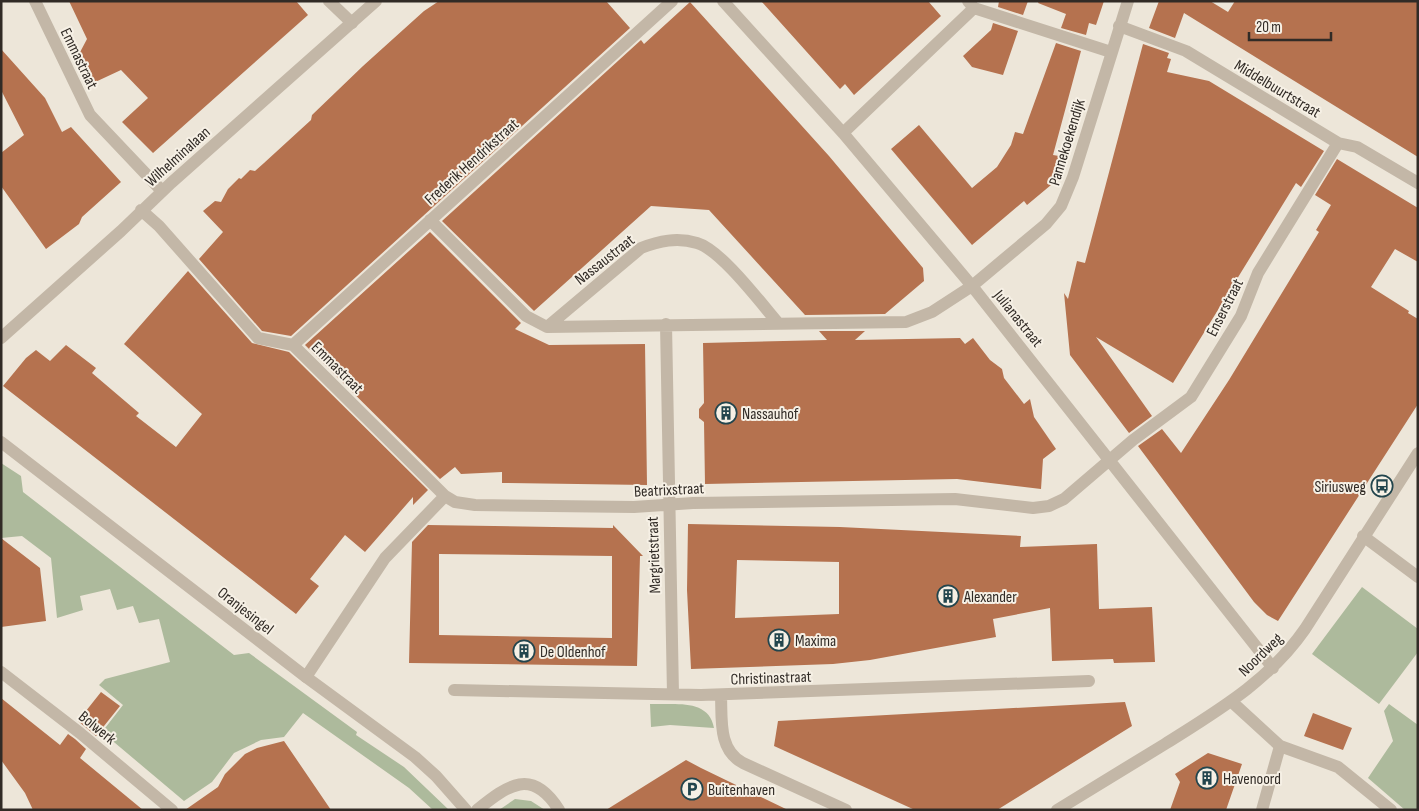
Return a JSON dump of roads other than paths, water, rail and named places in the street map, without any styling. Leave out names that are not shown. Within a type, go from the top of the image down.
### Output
[{"type":"street","name":"Emmastraat","points":[[35,1],[90,115],[162,191]]},
{"type":"street","points":[[329,1],[352,23]]},
{"type":"street","name":"Wilhelminalaan","points":[[1,338],[121,231],[162,191],[376,1]]},
{"type":"street","name":"Frederik Hendrikstraat","points":[[293,345],[672,1]]},
{"type":"street","name":"Julianastraat","points":[[723,1],[843,133],[972,286],[1273,668]]},
{"type":"street","name":"Pannekoekendijk","points":[[972,286],[1046,224],[1061,206],[1073,177],[1110,52],[1128,1]]},
{"type":"street","points":[[843,133],[971,5],[1110,52]]},
{"type":"street","name":"Middelbuurtstraat","points":[[1119,26],[1186,51],[1338,143],[1358,147],[1418,183]]},
{"type":"street","name":"Enserstraat","points":[[1111,461],[1133,440],[1191,397],[1241,316],[1258,273],[1338,143]]},
{"type":"street","name":"Emmastraat","points":[[141,210],[159,226],[258,338],[293,345],[444,496]]},
{"type":"street","points":[[430,220],[526,316],[547,327],[906,322],[932,312],[972,286]]},
{"type":"street","name":"Nassaustraat","points":[[547,327],[641,248],[657,241],[682,240],[698,243],[715,253],[778,323]]},
{"type":"street","name":"Margrietstraat","points":[[666,324],[673,694]]},
{"type":"street","name":"Oranjesingel","points":[[1,442],[306,677],[415,757],[466,810]]},
{"type":"street","name":"Noordweg","points":[[1057,810],[1232,702],[1273,668],[1291,650],[1418,452]]},
{"type":"street","name":"Beatrixstraat","points":[[444,496],[455,502],[475,505],[634,507],[955,499],[1033,508],[1049,506],[1064,499],[1111,461]]},
{"type":"street","points":[[306,677],[385,558],[444,496]]},
{"type":"street","points":[[1364,536],[1418,577]]},
{"type":"street","name":"Bolwerk","points":[[1,672],[80,733],[172,810]]},
{"type":"street","name":"Christinastraat","points":[[454,690],[721,694],[1089,681]]},
{"type":"street","points":[[721,694],[723,732],[730,754],[743,763],[846,810]]},
{"type":"street","points":[[1232,702],[1280,746],[1338,766],[1390,810]]},
{"type":"street","points":[[1262,810],[1280,746]]},
{"type":"street","points":[[477,810],[502,790],[523,784],[544,791],[553,799],[559,810]]},
{"type":"place","name":"Nassauhof","points":[[726,413]]},
{"type":"place","name":"Siriusweg","points":[[1382,486]]},
{"type":"place","name":"Alexander","points":[[948,596]]},
{"type":"place","name":"Maxima","points":[[779,640]]},
{"type":"place","name":"De Oldenhof","points":[[524,651]]},
{"type":"place","name":"Havenoord","points":[[1207,778]]},
{"type":"place","name":"Buitenhaven","points":[[692,789]]}]
